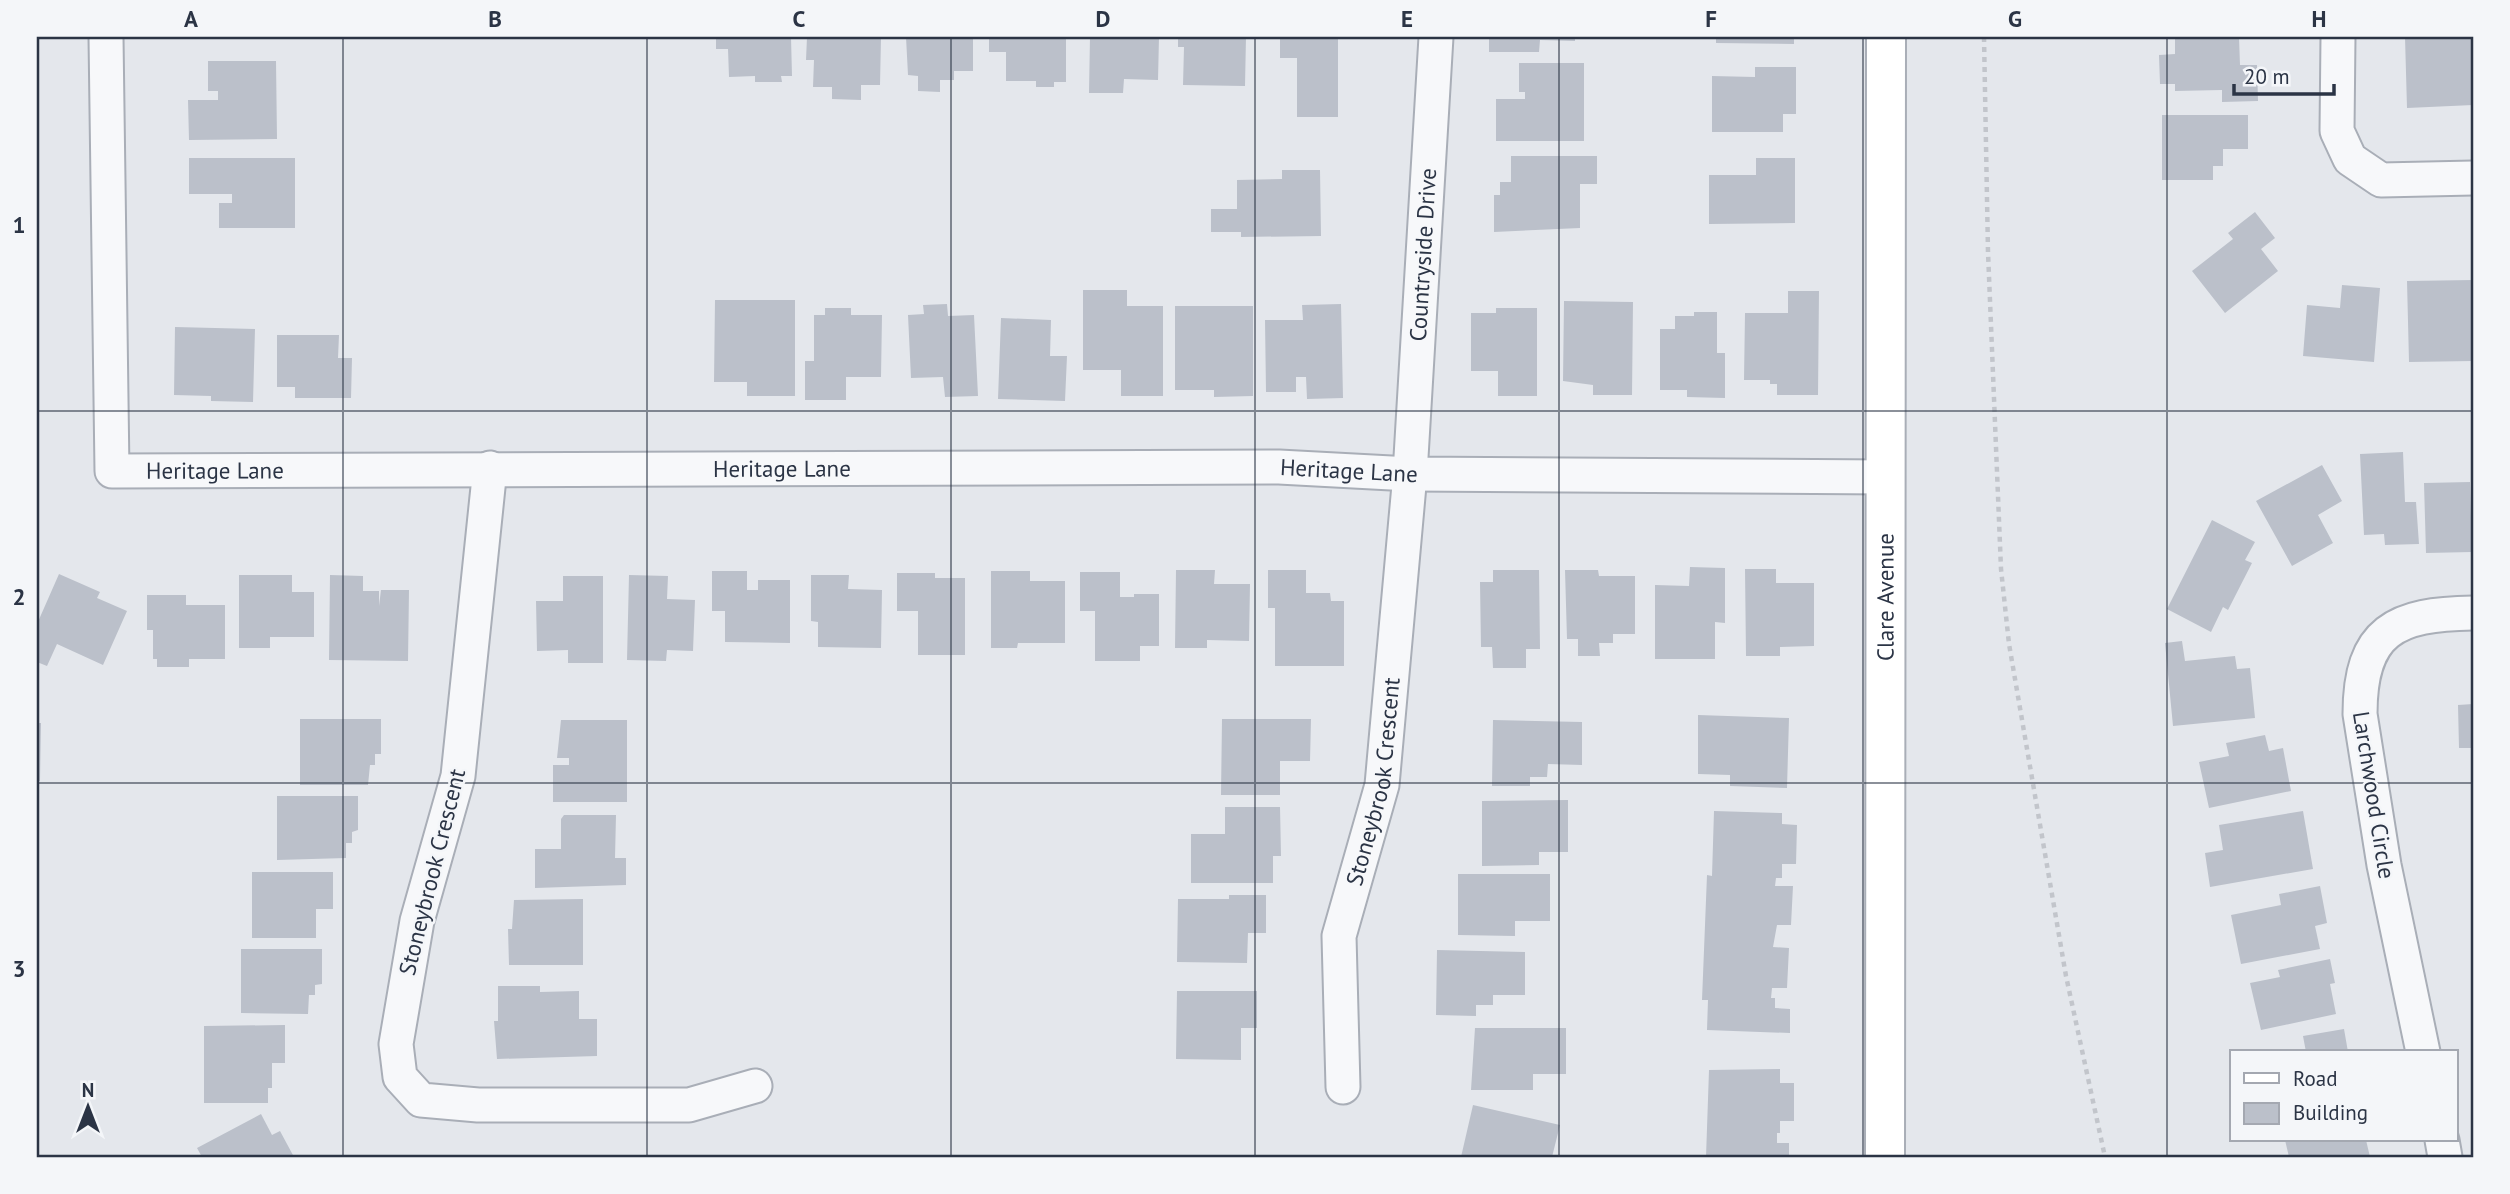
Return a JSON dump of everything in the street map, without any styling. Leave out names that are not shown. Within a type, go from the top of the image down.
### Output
[{"type":"street","name":"Heritage Lane","points":[[106,37],[112,471],[1279,467],[1410,474],[1887,477]]},
{"type":"street","name":"Countryside Drive","points":[[1410,474],[1436,37]]},
{"type":"street","name":"Clare Avenue","points":[[1885,1157],[1886,37]]},
{"type":"street","points":[[2338,37],[2337,131],[2350,159],[2381,180],[2473,177]]},
{"type":"street","name":"Stoneybrook Crescent","points":[[490,468],[458,776],[417,921],[396,1044],[400,1077],[421,1100],[478,1105],[689,1105],[755,1086]]},
{"type":"street","name":"Stoneybrook Crescent","points":[[1343,1087],[1339,936],[1382,785],[1410,474]]},
{"type":"street","name":"Larchwood Circle","points":[[2423,1050],[2384,865],[2360,714],[2360,692],[2364,670],[2376,642],[2396,625],[2437,614],[2473,613]]},
{"type":"path","points":[[1984,37],[1989,294],[2001,569],[2009,644],[2066,976],[2105,1157]]},
{"type":"building","points":[[716,37],[791,37],[792,76],[781,76],[782,82],[755,82],[755,76],[729,77],[728,49],[716,49]]},
{"type":"building","points":[[807,37],[881,37],[880,85],[861,85],[861,100],[832,99],[832,87],[813,87],[814,60],[806,60]]},
{"type":"building","points":[[906,37],[973,37],[973,71],[954,71],[954,80],[940,80],[940,92],[918,91],[918,76],[908,75]]},
{"type":"building","points":[[989,37],[1066,37],[1066,82],[1054,82],[1054,87],[1036,87],[1036,81],[1006,81],[1006,52],[989,52]]},
{"type":"building","points":[[1090,37],[1159,37],[1158,80],[1124,79],[1123,93],[1089,93]]},
{"type":"building","points":[[1178,37],[1246,37],[1245,86],[1183,85],[1184,47],[1178,47]]},
{"type":"building","points":[[1280,37],[1338,37],[1338,117],[1297,117],[1297,58],[1280,58]]},
{"type":"building","points":[[1489,37],[1575,37],[1575,41],[1540,40],[1539,52],[1489,52]]},
{"type":"building","points":[[1716,37],[1794,37],[1794,44],[1716,43]]},
{"type":"building","points":[[2175,37],[2239,37],[2240,65],[2257,65],[2258,101],[2222,102],[2222,90],[2175,91],[2175,84],[2160,84],[2159,55],[2175,54]]},
{"type":"building","points":[[2405,37],[2473,37],[2473,105],[2407,108]]},
{"type":"building","points":[[208,61],[276,61],[277,139],[189,140],[188,100],[218,100],[218,91],[208,91]]},
{"type":"building","points":[[1519,63],[1584,63],[1584,141],[1496,141],[1496,99],[1525,99],[1525,92],[1519,92]]},
{"type":"building","points":[[1755,67],[1796,67],[1796,114],[1783,114],[1783,132],[1712,132],[1712,76],[1755,77]]},
{"type":"building","points":[[2162,115],[2248,115],[2248,149],[2223,149],[2223,166],[2213,166],[2213,180],[2162,180]]},
{"type":"building","points":[[1511,156],[1597,156],[1597,184],[1580,184],[1580,228],[1494,232],[1494,195],[1500,195],[1500,182],[1511,182]]},
{"type":"building","points":[[189,158],[295,158],[295,228],[219,228],[219,203],[232,203],[232,194],[189,194]]},
{"type":"building","points":[[1756,158],[1795,158],[1795,223],[1709,224],[1709,175],[1756,175]]},
{"type":"building","points":[[1282,170],[1320,170],[1321,236],[1241,237],[1241,232],[1211,232],[1211,209],[1237,209],[1237,180],[1282,179]]},
{"type":"building","points":[[2255,212],[2275,238],[2261,249],[2278,271],[2225,313],[2192,271],[2233,239],[2228,233]]},
{"type":"building","points":[[2473,280],[2473,361],[2409,362],[2407,281]]},
{"type":"building","points":[[2342,285],[2380,288],[2374,362],[2303,356],[2307,305],[2340,308]]},
{"type":"building","points":[[1083,290],[1127,290],[1127,306],[1163,306],[1163,396],[1121,396],[1121,370],[1083,370]]},
{"type":"building","points":[[1788,291],[1819,291],[1818,395],[1777,395],[1777,384],[1770,384],[1770,380],[1744,380],[1745,313],[1788,313]]},
{"type":"building","points":[[715,300],[795,300],[795,396],[747,396],[747,382],[714,382]]},
{"type":"building","points":[[1564,301],[1633,302],[1632,395],[1593,395],[1593,385],[1563,381]]},
{"type":"building","points":[[947,304],[948,316],[974,315],[978,396],[945,397],[943,377],[911,378],[908,315],[924,314],[923,305]]},
{"type":"building","points":[[1341,304],[1343,398],[1307,399],[1306,377],[1296,377],[1296,392],[1266,392],[1265,320],[1303,320],[1302,305]]},
{"type":"building","points":[[1175,306],[1253,306],[1253,396],[1214,397],[1214,390],[1175,390]]},
{"type":"building","points":[[825,308],[851,308],[851,315],[882,315],[881,377],[846,377],[846,400],[805,400],[805,361],[814,361],[814,315],[825,315]]},
{"type":"building","points":[[1496,308],[1537,308],[1537,396],[1498,396],[1498,371],[1471,371],[1471,313],[1496,313]]},
{"type":"building","points":[[1694,312],[1717,312],[1717,353],[1725,353],[1725,398],[1687,397],[1687,390],[1660,390],[1660,329],[1675,329],[1675,316],[1694,316]]},
{"type":"building","points":[[1001,318],[1051,320],[1050,356],[1067,356],[1065,401],[998,399]]},
{"type":"building","points":[[175,327],[255,329],[253,402],[211,401],[211,396],[174,395]]},
{"type":"building","points":[[277,335],[339,335],[338,358],[352,358],[351,398],[295,398],[295,387],[277,387]]},
{"type":"building","points":[[2403,452],[2405,502],[2416,502],[2419,544],[2385,545],[2384,534],[2364,535],[2360,454]]},
{"type":"building","points":[[2322,465],[2342,501],[2318,515],[2333,543],[2292,566],[2256,501]]},
{"type":"building","points":[[2470,482],[2472,552],[2426,553],[2424,483]]},
{"type":"building","points":[[2212,520],[2255,542],[2245,560],[2252,563],[2228,610],[2223,607],[2211,632],[2167,609]]},
{"type":"building","points":[[1690,567],[1725,568],[1725,623],[1715,622],[1715,659],[1655,659],[1655,585],[1689,586]]},
{"type":"building","points":[[1745,569],[1776,569],[1776,583],[1814,583],[1814,646],[1780,647],[1780,656],[1746,656]]},
{"type":"building","points":[[1176,570],[1215,570],[1214,584],[1250,584],[1249,641],[1207,640],[1207,648],[1175,648]]},
{"type":"building","points":[[1268,570],[1306,570],[1306,593],[1330,593],[1331,601],[1344,601],[1344,666],[1275,666],[1275,608],[1268,608]]},
{"type":"building","points":[[1493,570],[1539,570],[1540,649],[1526,649],[1526,668],[1493,668],[1492,647],[1481,647],[1480,582],[1493,582]]},
{"type":"building","points":[[1565,570],[1598,570],[1599,576],[1635,576],[1635,634],[1613,634],[1613,643],[1599,643],[1600,656],[1578,656],[1578,639],[1567,639]]},
{"type":"building","points":[[712,571],[747,571],[747,590],[758,590],[758,580],[790,580],[790,643],[725,642],[725,611],[712,611]]},
{"type":"building","points":[[991,571],[1030,571],[1030,581],[1065,581],[1065,643],[1018,643],[1017,648],[991,648]]},
{"type":"building","points":[[1080,572],[1120,572],[1120,597],[1159,594],[1159,646],[1140,646],[1140,661],[1095,661],[1095,611],[1080,611]]},
{"type":"building","points":[[897,573],[935,573],[935,578],[965,578],[965,655],[918,655],[918,611],[897,611]]},
{"type":"building","points":[[59,574],[100,592],[97,598],[127,611],[103,665],[57,644],[47,666],[37,662],[37,624]]},
{"type":"building","points":[[239,575],[292,575],[292,592],[314,592],[314,637],[270,637],[270,648],[239,648]]},
{"type":"building","points":[[330,575],[363,576],[363,591],[379,591],[379,606],[381,590],[409,590],[408,661],[329,660]]},
{"type":"building","points":[[629,575],[668,576],[667,599],[695,600],[693,651],[667,650],[666,661],[627,660]]},
{"type":"building","points":[[811,575],[849,575],[848,589],[882,590],[881,648],[818,647],[818,622],[811,621]]},
{"type":"building","points":[[563,576],[603,576],[603,663],[568,663],[568,650],[537,651],[536,601],[563,601]]},
{"type":"building","points":[[147,595],[186,595],[186,605],[225,605],[225,659],[189,659],[189,667],[157,667],[157,659],[153,659],[153,630],[147,630]]},
{"type":"building","points":[[2182,641],[2185,661],[2235,656],[2237,669],[2250,668],[2255,718],[2173,726],[2165,643]]},
{"type":"building","points":[[2473,704],[2473,748],[2459,748],[2458,705]]},
{"type":"building","points":[[1698,715],[1789,718],[1787,788],[1730,786],[1730,775],[1698,774]]},
{"type":"building","points":[[300,719],[381,719],[381,754],[375,754],[375,765],[370,765],[368,785],[300,785]]},
{"type":"building","points":[[1222,719],[1311,719],[1310,761],[1280,761],[1280,795],[1221,795]]},
{"type":"building","points":[[561,720],[627,720],[627,802],[553,802],[553,765],[569,765],[569,758],[557,758]]},
{"type":"building","points":[[1493,720],[1582,722],[1582,765],[1548,764],[1547,777],[1530,777],[1530,786],[1492,786]]},
{"type":"building","points":[[37,723],[41,723],[40,781],[37,781]]},
{"type":"building","points":[[2265,735],[2269,751],[2283,748],[2291,791],[2209,808],[2199,762],[2229,756],[2226,743]]},
{"type":"building","points":[[277,796],[358,796],[358,830],[352,832],[352,843],[346,843],[346,858],[277,860]]},
{"type":"building","points":[[1568,800],[1568,852],[1539,852],[1539,865],[1482,866],[1482,801]]},
{"type":"building","points":[[1225,807],[1280,807],[1281,856],[1273,856],[1273,883],[1191,883],[1191,834],[1225,834]]},
{"type":"building","points":[[1714,811],[1782,813],[1782,824],[1797,825],[1796,864],[1782,864],[1782,878],[1776,878],[1775,886],[1793,886],[1791,925],[1777,925],[1773,947],[1789,948],[1787,988],[1772,988],[1771,998],[1775,998],[1775,1008],[1790,1009],[1790,1033],[1707,1030],[1708,1000],[1702,1000],[1707,875],[1712,876]]},
{"type":"building","points":[[2303,811],[2313,869],[2210,887],[2205,853],[2223,850],[2219,825]]},
{"type":"building","points":[[564,815],[616,815],[615,858],[626,858],[626,885],[535,888],[535,849],[561,849],[561,819]]},
{"type":"building","points":[[252,872],[333,872],[333,909],[316,909],[316,938],[252,938]]},
{"type":"building","points":[[1458,874],[1550,874],[1550,921],[1515,921],[1515,936],[1458,935]]},
{"type":"building","points":[[2320,886],[2327,923],[2315,926],[2320,949],[2241,964],[2231,915],[2281,905],[2279,894]]},
{"type":"building","points":[[1229,895],[1266,895],[1266,933],[1248,933],[1247,963],[1177,962],[1178,899],[1229,899]]},
{"type":"building","points":[[583,899],[583,965],[509,965],[508,929],[512,929],[514,900]]},
{"type":"building","points":[[241,949],[322,949],[322,984],[315,985],[315,995],[309,995],[308,1014],[241,1013]]},
{"type":"building","points":[[1437,950],[1525,952],[1525,995],[1493,995],[1493,1005],[1476,1005],[1476,1016],[1436,1015]]},
{"type":"building","points":[[2330,959],[2335,983],[2330,984],[2336,1014],[2261,1030],[2250,983],[2280,977],[2278,970]]},
{"type":"building","points":[[498,986],[540,986],[540,992],[579,991],[579,1019],[597,1019],[597,1056],[497,1059],[494,1021],[498,1021]]},
{"type":"building","points":[[1177,991],[1257,991],[1257,1028],[1241,1028],[1241,1060],[1176,1059]]},
{"type":"building","points":[[285,1025],[285,1063],[272,1063],[272,1088],[268,1088],[268,1103],[204,1103],[204,1026]]},
{"type":"building","points":[[1475,1028],[1566,1028],[1566,1074],[1533,1074],[1533,1090],[1471,1090]]},
{"type":"building","points":[[2344,1029],[2348,1050],[2306,1050],[2303,1036]]},
{"type":"building","points":[[1780,1069],[1780,1083],[1794,1083],[1794,1121],[1780,1121],[1780,1133],[1777,1133],[1777,1143],[1789,1143],[1789,1157],[1706,1157],[1709,1070]]},
{"type":"building","points":[[1473,1105],[1560,1125],[1552,1157],[1461,1157]]},
{"type":"building","points":[[261,1114],[272,1135],[280,1131],[294,1157],[202,1157],[197,1148]]},
{"type":"building","points":[[2285,1142],[2366,1142],[2370,1157],[2289,1157]]}]
